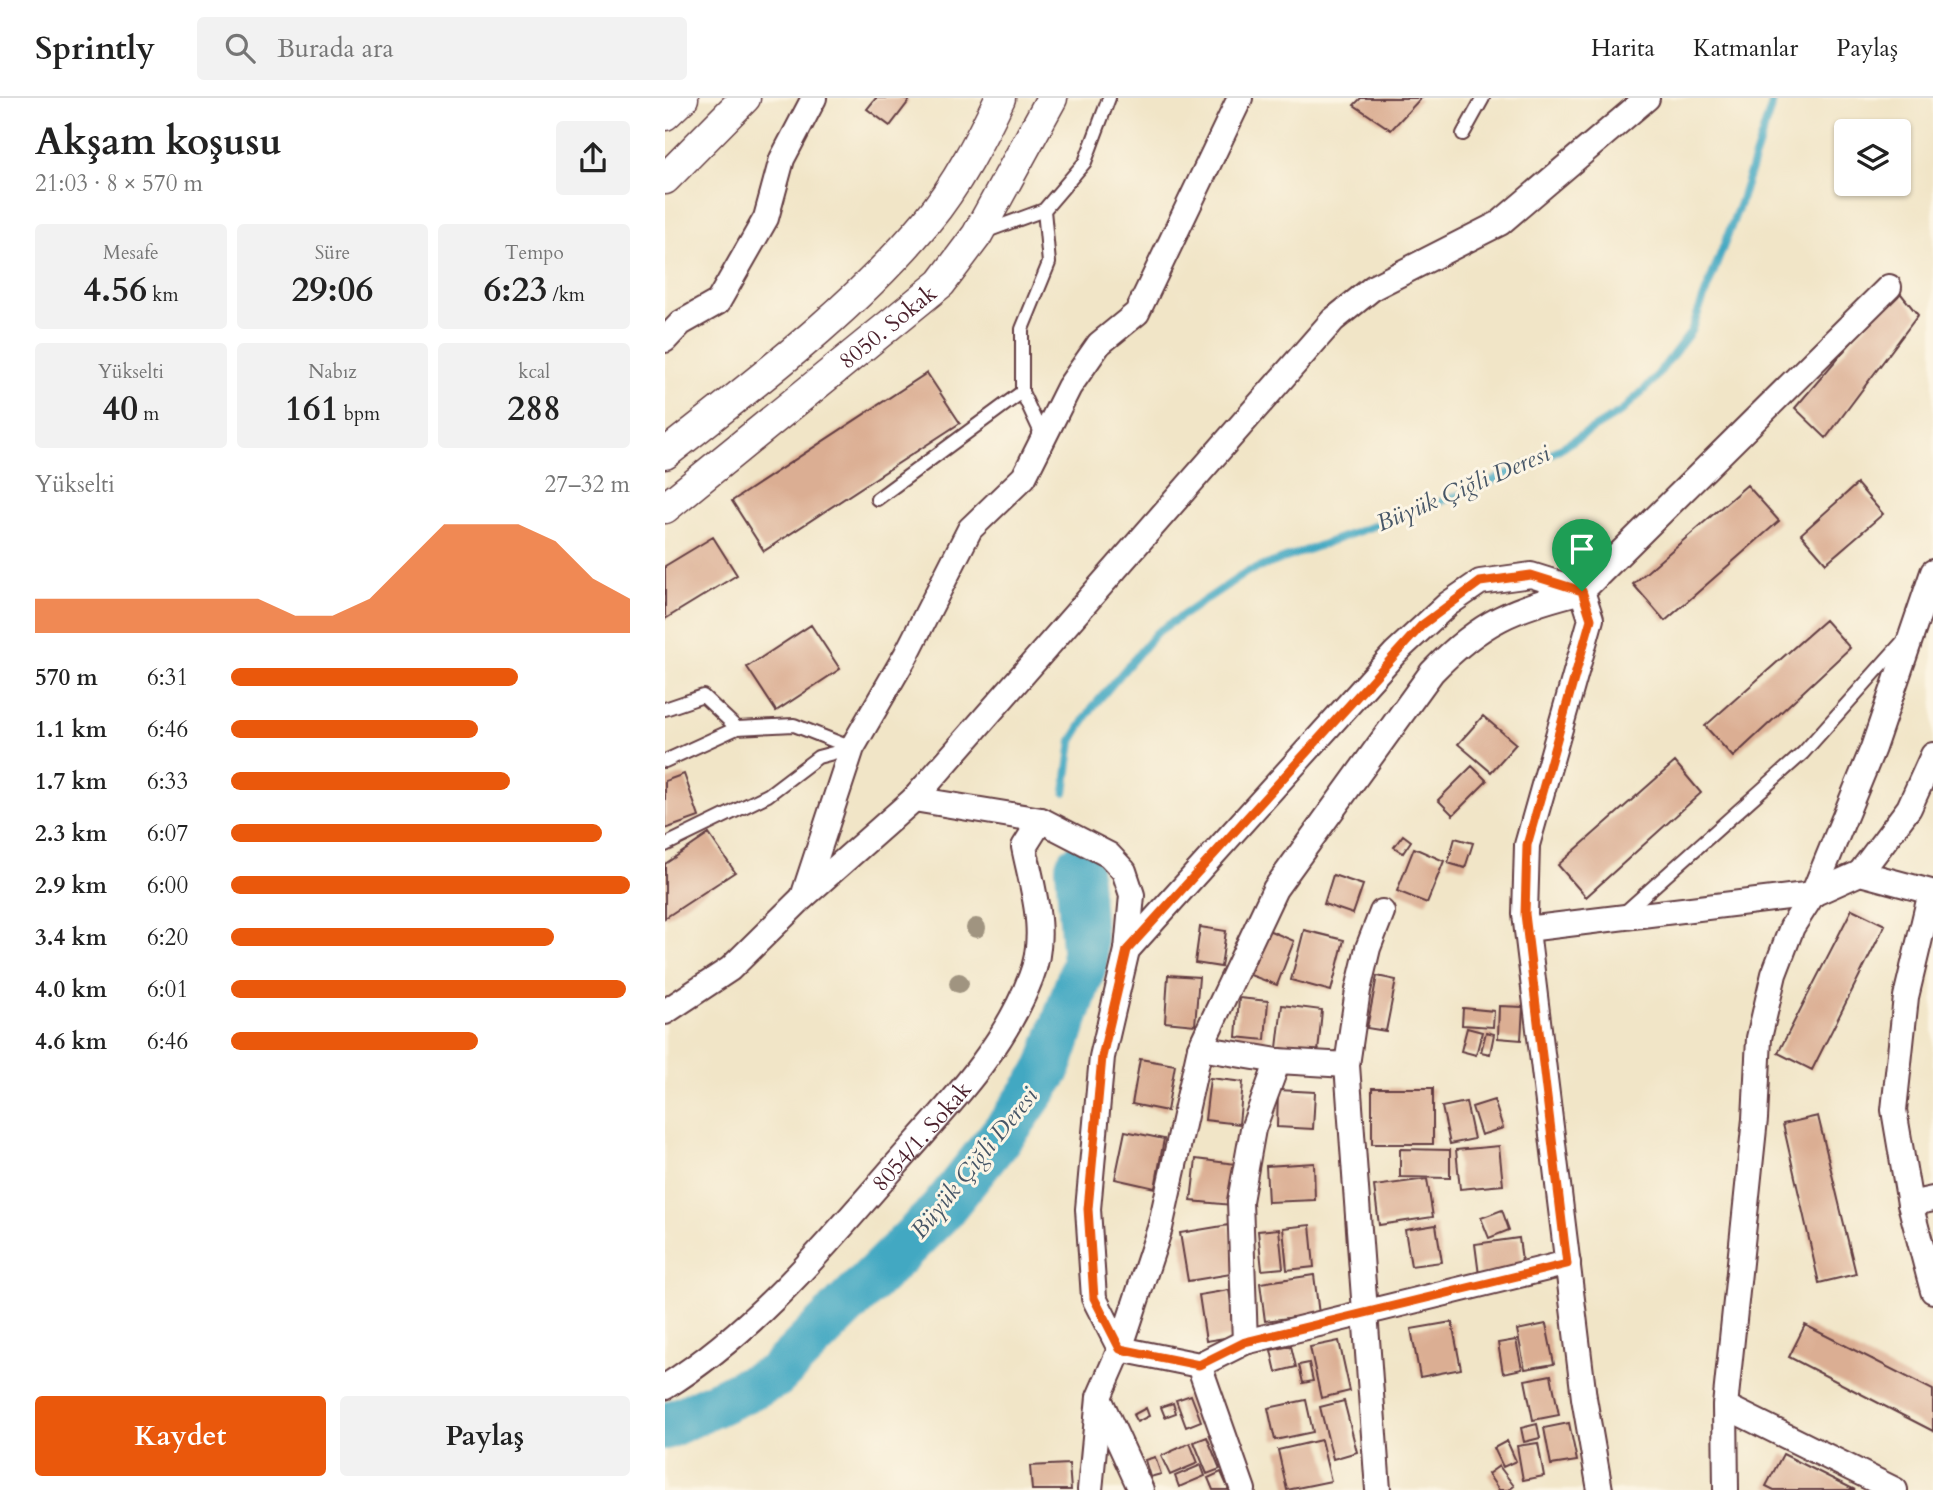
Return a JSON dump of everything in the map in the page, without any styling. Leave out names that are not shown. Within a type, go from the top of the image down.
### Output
[{"type":"street","points":[[665,115],[683,98]]},
{"type":"street","points":[[665,179],[745,98]]},
{"type":"street","points":[[665,340],[681,323],[718,302],[766,218],[782,159],[814,98]]},
{"type":"street","name":"8050. Sokak","points":[[665,454],[858,296],[929,220],[980,141],[1000,98]]},
{"type":"street","name":"8050. Sokak","points":[[665,508],[941,283],[978,235],[1052,98]]},
{"type":"street","points":[[802,898],[852,748],[906,655],[970,529],[1024,477],[1042,435],[1069,387],[1099,344],[1137,313],[1240,98]]},
{"type":"street","points":[[665,1012],[730,969],[802,898],[914,799],[1333,320],[1374,287],[1500,223],[1647,98]]},
{"type":"street","points":[[1090,1490],[1098,1397],[1120,1349],[1160,1228],[1200,1048],[1275,889],[1432,672],[1461,642],[1489,623],[1535,603],[1582,591],[1889,287]]},
{"type":"street","points":[[1726,1490],[1725,1406],[1755,1119],[1759,1038],[1773,974],[1792,927],[1812,894],[1873,748],[1933,572]]},
{"type":"street","points":[[1127,950],[1395,653],[1448,604],[1480,582],[1531,575],[1582,591]]},
{"type":"street","points":[[1582,591],[1591,619],[1527,845],[1527,929],[1596,1488]]},
{"type":"street","points":[[1527,929],[1812,894],[1860,873],[1909,808],[1933,755]]},
{"type":"street","points":[[914,799],[1041,820],[1109,855],[1124,871],[1132,895],[1127,950],[1102,1057],[1088,1209],[1094,1298],[1120,1349]]},
{"type":"street","name":"8054/1. Sokak","points":[[665,1387],[717,1349],[783,1290],[940,1115],[999,1043],[1032,976],[1041,930],[1024,847],[1041,820]]},
{"type":"street","points":[[1860,873],[1932,891],[1906,997],[1894,1110],[1921,1201],[1933,1290]]},
{"type":"street","points":[[1378,1490],[1347,1065],[1358,990],[1368,948],[1383,912]]},
{"type":"street","points":[[1200,1048],[1277,1061],[1347,1065]]},
{"type":"street","points":[[1245,1342],[1240,1201],[1253,1129],[1277,1061]]},
{"type":"street","points":[[1120,1349],[1199,1365],[1245,1342],[1364,1311],[1567,1264]]},
{"type":"street","points":[[1199,1365],[1243,1490]]},
{"type":"street","points":[[1098,1397],[1141,1490]]},
{"type":"street","points":[[1725,1406],[1895,1490]]},
{"type":"lane","points":[[978,235],[1044,210],[1085,163],[1109,98]]},
{"type":"lane","points":[[1463,134],[1483,98]]},
{"type":"lane","points":[[1042,435],[1022,392],[1023,329],[1049,263],[1044,210]]},
{"type":"lane","points":[[877,499],[1022,392]]},
{"type":"lane","points":[[1621,917],[1804,753],[1913,629]]},
{"type":"lane","points":[[665,709],[703,696],[737,729]]},
{"type":"lane","points":[[665,761],[737,729],[794,725],[852,748]]},
{"type":"lane","points":[[665,845],[768,795],[818,757],[852,748]]},
{"type":"building","points":[[876,98],[904,98],[909,101],[890,126],[867,109]]},
{"type":"building","points":[[1361,98],[1421,98],[1391,130],[1354,105]]},
{"type":"building","points":[[1897,289],[1918,315],[1826,438],[1795,408]]},
{"type":"building","points":[[927,373],[960,423],[764,551],[732,501]]},
{"type":"building","points":[[1857,484],[1883,514],[1826,563],[1801,534]]},
{"type":"building","points":[[1747,485],[1779,521],[1665,621],[1633,584]]},
{"type":"building","points":[[713,537],[737,575],[665,619],[665,566]]},
{"type":"building","points":[[1825,620],[1850,648],[1733,757],[1705,726]]},
{"type":"building","points":[[811,625],[840,669],[776,711],[747,667]]},
{"type":"building","points":[[1483,716],[1516,744],[1491,772],[1458,744]]},
{"type":"building","points":[[1675,762],[1701,793],[1586,897],[1558,865]]},
{"type":"building","points":[[1472,766],[1487,781],[1453,815],[1438,800]]},
{"type":"building","points":[[684,774],[699,817],[665,829],[665,781]]},
{"type":"building","points":[[709,834],[735,872],[665,918],[665,864]]},
{"type":"building","points":[[1403,835],[1411,841],[1403,853],[1394,847]]},
{"type":"building","points":[[1455,838],[1473,843],[1465,868],[1448,863]]},
{"type":"building","points":[[1414,848],[1444,861],[1427,903],[1397,891]]},
{"type":"building","points":[[1333,875],[1363,885],[1353,914],[1324,904]]},
{"type":"building","points":[[1852,909],[1885,925],[1812,1070],[1778,1053]]},
{"type":"building","points":[[1200,927],[1226,931],[1221,967],[1195,963]]},
{"type":"building","points":[[1268,930],[1294,941],[1277,985],[1250,975]]},
{"type":"building","points":[[1304,930],[1344,940],[1331,991],[1291,980]]},
{"type":"building","points":[[1168,975],[1199,977],[1195,1025],[1165,1022]]},
{"type":"building","points":[[1377,976],[1396,980],[1386,1031],[1367,1028]]},
{"type":"building","points":[[1239,998],[1268,1001],[1265,1040],[1236,1037]]},
{"type":"building","points":[[1282,1005],[1322,1010],[1318,1052],[1277,1048]]},
{"type":"building","points":[[1499,1006],[1523,1007],[1521,1040],[1498,1038]]},
{"type":"building","points":[[1463,1008],[1494,1011],[1493,1027],[1462,1025]]},
{"type":"building","points":[[1467,1028],[1482,1032],[1476,1055],[1461,1051]]},
{"type":"building","points":[[1486,1032],[1494,1034],[1490,1054],[1481,1052]]},
{"type":"building","points":[[1140,1059],[1175,1065],[1167,1111],[1132,1104]]},
{"type":"building","points":[[1210,1078],[1243,1082],[1239,1124],[1205,1120]]},
{"type":"building","points":[[1372,1088],[1433,1088],[1433,1144],[1372,1144]]},
{"type":"building","points":[[1278,1090],[1315,1092],[1313,1129],[1277,1127]]},
{"type":"building","points":[[1494,1100],[1503,1128],[1481,1135],[1472,1107]]},
{"type":"building","points":[[1466,1102],[1474,1139],[1450,1144],[1442,1107]]},
{"type":"building","points":[[1818,1116],[1856,1274],[1819,1283],[1783,1124]]},
{"type":"building","points":[[1125,1131],[1164,1139],[1155,1188],[1115,1179]]},
{"type":"building","points":[[1499,1146],[1503,1185],[1460,1189],[1456,1150]]},
{"type":"building","points":[[1400,1149],[1450,1150],[1450,1178],[1400,1177]]},
{"type":"building","points":[[1196,1159],[1236,1164],[1232,1205],[1191,1201]]},
{"type":"building","points":[[1314,1163],[1315,1200],[1268,1202],[1266,1166]]},
{"type":"building","points":[[1427,1179],[1433,1217],[1379,1225],[1374,1186]]},
{"type":"building","points":[[1502,1210],[1509,1230],[1489,1238],[1481,1218]]},
{"type":"building","points":[[1229,1225],[1237,1273],[1188,1281],[1180,1233]]},
{"type":"building","points":[[1310,1225],[1314,1267],[1287,1270],[1283,1228]]},
{"type":"building","points":[[1436,1225],[1442,1262],[1411,1266],[1405,1230]]},
{"type":"building","points":[[1279,1229],[1283,1268],[1262,1270],[1258,1231]]},
{"type":"building","points":[[1519,1238],[1523,1269],[1479,1275],[1475,1244]]},
{"type":"building","points":[[1314,1275],[1319,1314],[1265,1321],[1260,1283]]},
{"type":"building","points":[[1229,1290],[1237,1336],[1206,1341],[1199,1295]]},
{"type":"building","points":[[1452,1322],[1461,1369],[1420,1377],[1411,1329]]},
{"type":"building","points":[[1546,1324],[1554,1364],[1525,1369],[1517,1330]]},
{"type":"building","points":[[1805,1325],[1933,1390],[1933,1431],[1789,1357]]},
{"type":"building","points":[[1516,1340],[1522,1369],[1503,1373],[1498,1343]]},
{"type":"building","points":[[1339,1341],[1350,1391],[1321,1398],[1310,1347]]},
{"type":"building","points":[[1291,1346],[1296,1367],[1276,1372],[1271,1350]]},
{"type":"building","points":[[1309,1363],[1313,1381],[1303,1383],[1299,1365]]},
{"type":"building","points":[[1551,1375],[1559,1415],[1533,1420],[1525,1380]]},
{"type":"building","points":[[1191,1395],[1201,1421],[1186,1427],[1176,1400]]},
{"type":"building","points":[[1306,1400],[1313,1432],[1275,1440],[1268,1408]]},
{"type":"building","points":[[1344,1401],[1357,1452],[1333,1459],[1320,1407]]},
{"type":"building","points":[[1173,1403],[1176,1413],[1165,1417],[1161,1407]]},
{"type":"building","points":[[1146,1408],[1149,1416],[1137,1422],[1133,1415]]},
{"type":"building","points":[[1569,1423],[1577,1461],[1551,1465],[1544,1428]]},
{"type":"building","points":[[1537,1424],[1540,1438],[1524,1442],[1521,1428]]},
{"type":"building","points":[[1207,1437],[1220,1469],[1207,1474],[1194,1442]]},
{"type":"building","points":[[1321,1440],[1331,1481],[1287,1490],[1278,1450]]},
{"type":"building","points":[[1507,1441],[1516,1461],[1503,1467],[1494,1448]]},
{"type":"building","points":[[1190,1443],[1198,1463],[1170,1475],[1161,1456]]},
{"type":"building","points":[[1538,1443],[1544,1476],[1523,1480],[1517,1446]]},
{"type":"building","points":[[1783,1454],[1855,1490],[1774,1490],[1766,1486]]},
{"type":"building","points":[[1155,1457],[1161,1474],[1150,1477],[1145,1460]]},
{"type":"building","points":[[1069,1464],[1071,1490],[1032,1490],[1030,1466]]},
{"type":"building","points":[[1201,1465],[1205,1476],[1179,1487],[1175,1476]]},
{"type":"building","points":[[1499,1466],[1514,1486],[1509,1490],[1499,1490],[1488,1474]]},
{"type":"building","points":[[1221,1472],[1229,1490],[1213,1490],[1208,1478]]},
{"type":"waterway","name":"Büyük Çiğli Deresi","points":[[1065,792],[1072,741],[1092,708],[1156,633],[1247,572],[1464,493],[1544,458],[1621,412],[1652,382],[1691,331],[1740,203],[1774,98]]},
{"type":"waterway","name":"Büyük Çiğli Deresi","points":[[665,1427],[775,1376],[940,1212],[1012,1122],[1048,1070],[1085,962],[1078,867]]},
{"type":"route","points":[[1531,575],[1582,591],[1591,619],[1549,759],[1527,845],[1525,914],[1567,1264],[1364,1311],[1245,1342],[1199,1365],[1120,1349],[1094,1298],[1088,1209],[1102,1057],[1127,950],[1395,653],[1422,625],[1448,604],[1480,582],[1531,575]]}]
